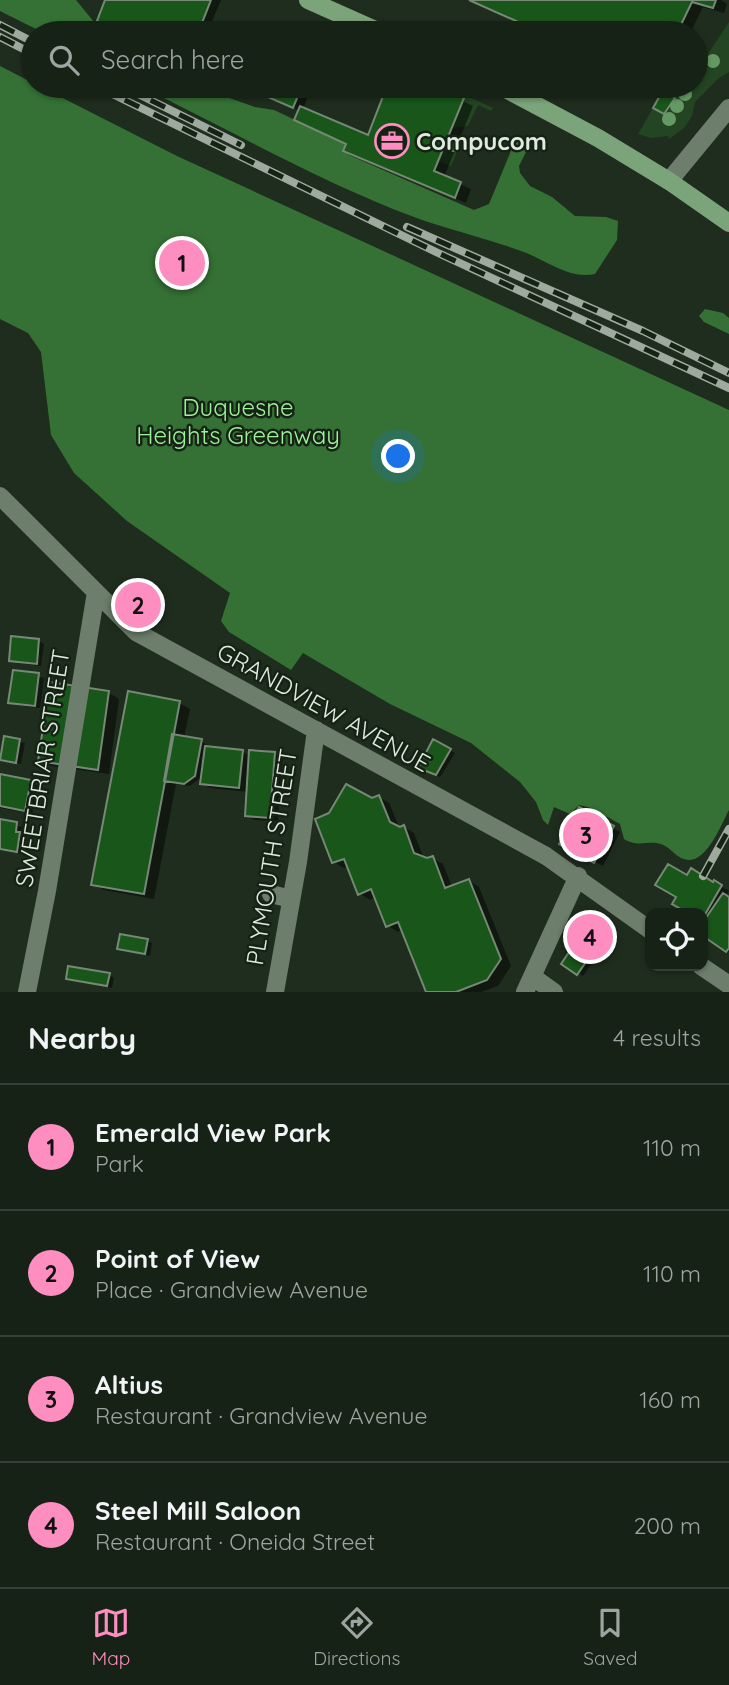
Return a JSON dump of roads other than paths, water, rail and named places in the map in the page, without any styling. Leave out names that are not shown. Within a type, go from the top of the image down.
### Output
[{"type":"main road","points":[[308,0],[355,21]]},
{"type":"main road","points":[[523,98],[598,138],[670,181],[729,223]]},
{"type":"street","points":[[670,181],[729,108]]},
{"type":"street","name":"GRANDVIEW AVENUE","points":[[0,496],[136,632],[546,856],[645,926]]},
{"type":"street","name":"SWEETBRIAR STREET","points":[[27,992],[47,891],[96,592]]},
{"type":"street","name":"PLYMOUTH STREET","points":[[275,992],[316,730]]},
{"type":"street","points":[[554,992],[529,984],[578,877]]},
{"type":"street","points":[[271,894],[291,898]]},
{"type":"street","points":[[708,971],[729,985]]},
{"type":"railway","points":[[0,25],[21,36]]},
{"type":"railway","points":[[0,37],[21,48]]},
{"type":"railway","points":[[121,98],[436,252],[729,388]]},
{"type":"railway","points":[[146,98],[241,145]]},
{"type":"railway","points":[[407,227],[643,331],[729,373]]},
{"type":"railway","points":[[703,876],[729,829]]},
{"type":"place","name":"Compucom","points":[[392,141]]},
{"type":"place","name":"Emerald View Park","points":[[182,263]]},
{"type":"place","name":"Point of View","points":[[138,605]]},
{"type":"place","name":"Altius","points":[[586,835]]},
{"type":"place","name":"Steel Mill Saloon","points":[[590,937]]},
{"type":"park label","name":"Duquesne Heights Greenway","points":[[238,421]]}]
